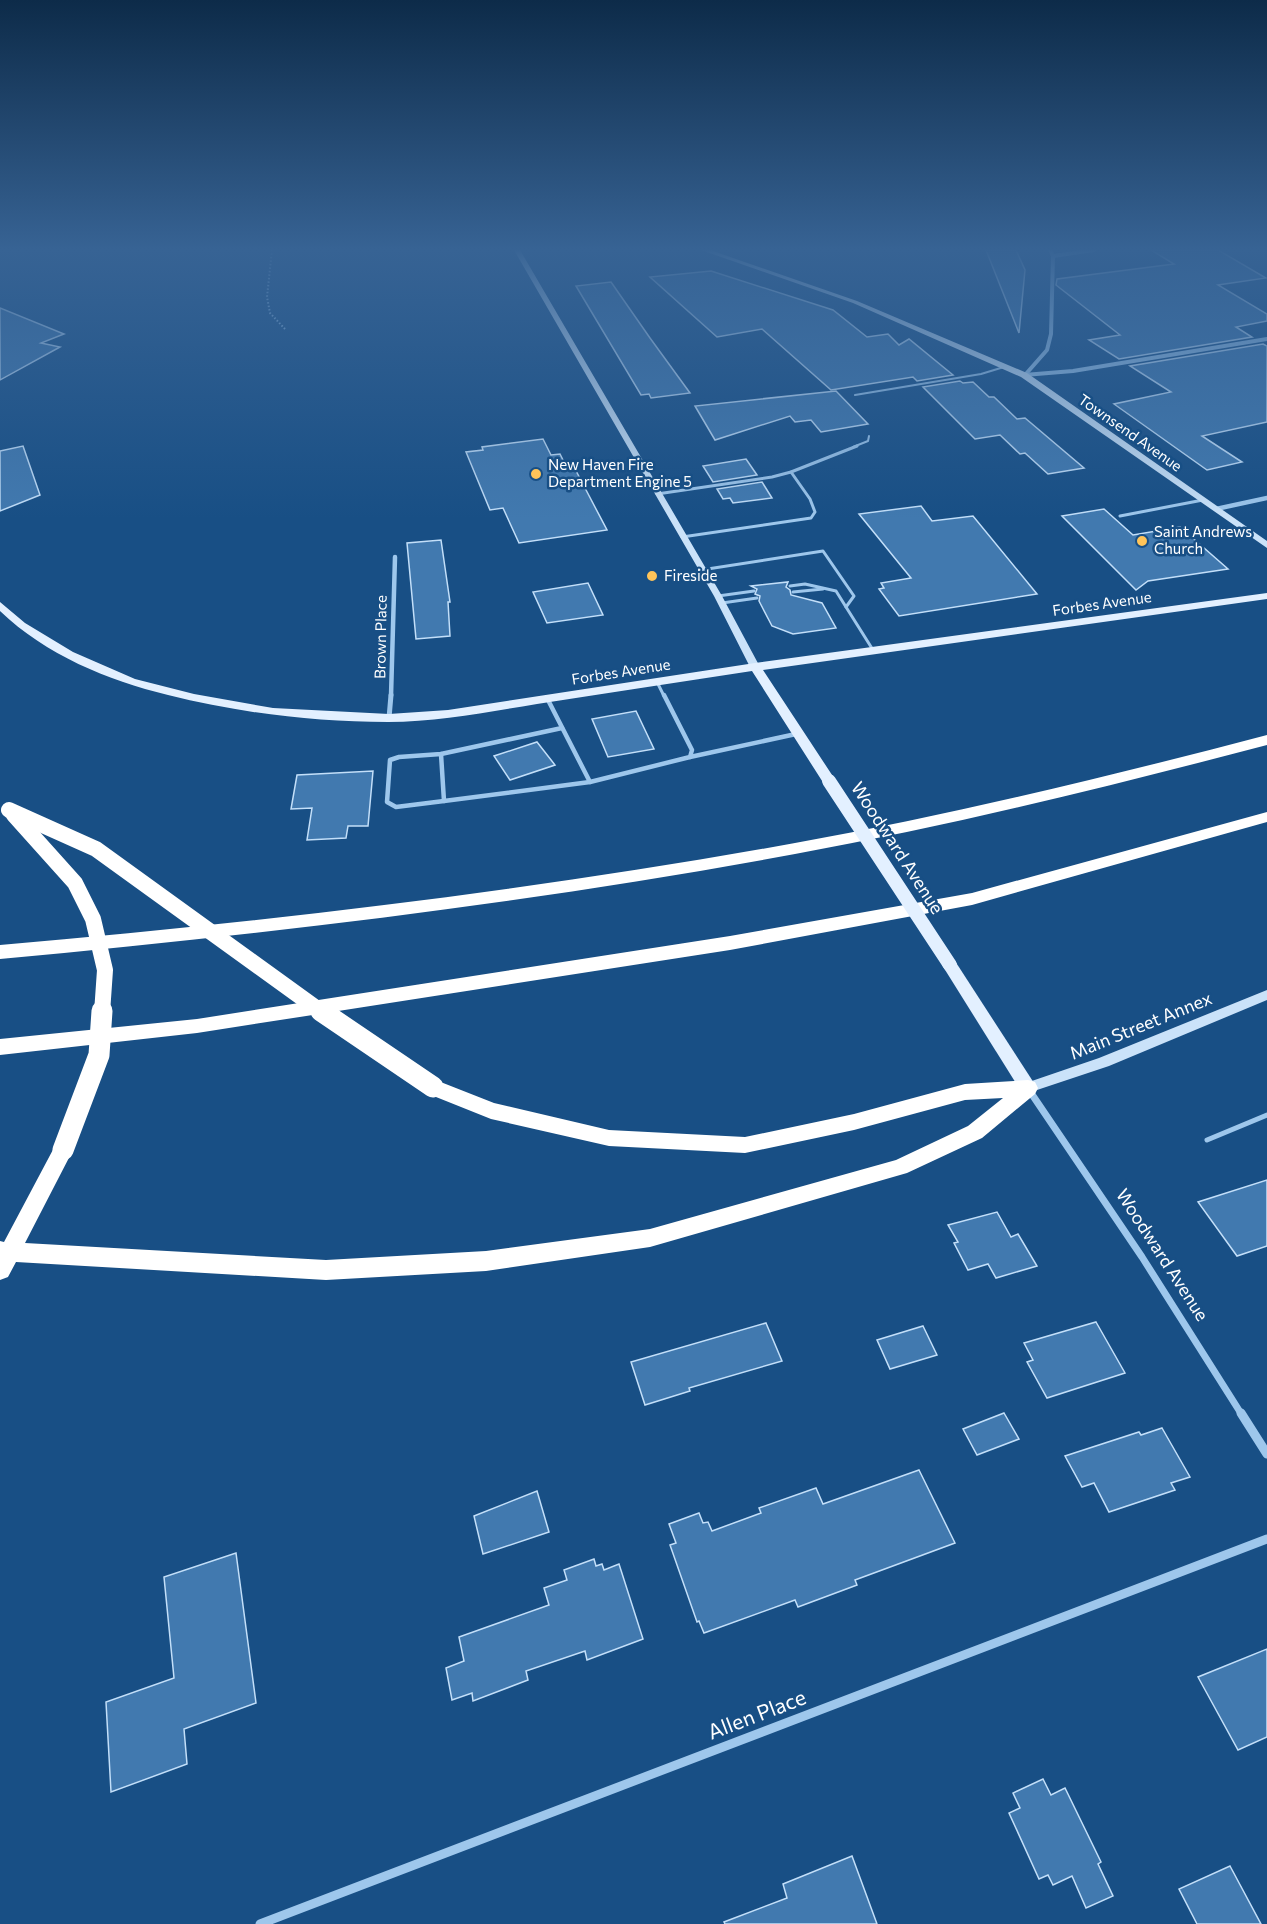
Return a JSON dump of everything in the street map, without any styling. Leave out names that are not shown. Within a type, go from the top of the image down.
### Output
[{"type":"highway","points":[[0,952],[121,942],[366,915],[702,865],[839,840],[1025,801],[1267,740]]},
{"type":"highway","points":[[5,808],[96,849],[344,1028],[433,1088],[491,1111],[609,1138],[745,1145],[854,1122],[965,1092],[1028,1088]]},
{"type":"highway","points":[[5,808],[75,883],[93,919],[105,970],[99,1055],[63,1149],[3,1258],[326,1270],[486,1261],[650,1238],[900,1167],[975,1132],[1028,1088]]},
{"type":"highway","points":[[0,1047],[197,1026],[730,943],[972,899],[1267,817]]},
{"type":"main road","name":"Woodward Avenue","points":[[569,340],[720,599],[755,667],[1028,1088]]},
{"type":"main road","name":"Townsend Avenue","points":[[942,340],[1024,375],[1267,545]]},
{"type":"main road","name":"Forbes Avenue","points":[[0,605],[21,625],[69,655],[131,682],[194,698],[273,712],[389,718],[448,714],[755,667],[1267,596]]},
{"type":"main road","name":"Main Street Annex","points":[[1028,1088],[1104,1062],[1267,996]]},
{"type":"street","points":[[1024,375],[1047,350],[1050,340]]},
{"type":"street","points":[[1024,375],[1073,371],[1262,340]]},
{"type":"street","points":[[1216,509],[1267,498]]},
{"type":"street","name":"Brown Place","points":[[389,718],[392,687],[395,557]]},
{"type":"street","name":"Woodward Avenue","points":[[1028,1088],[1142,1257],[1267,1454]]},
{"type":"street","name":"Allen Place","points":[[260,1924],[1267,1539]]},
{"type":"lane","points":[[855,394],[981,374],[1004,367]]},
{"type":"lane","points":[[657,494],[791,472],[848,451],[868,441],[869,436]]},
{"type":"lane","points":[[682,537],[811,518],[815,512],[812,505],[791,472]]},
{"type":"lane","points":[[1120,516],[1203,500]]},
{"type":"lane","points":[[701,570],[823,551],[854,596],[846,607]]},
{"type":"lane","points":[[790,586],[805,584],[836,591],[873,650]]},
{"type":"lane","points":[[794,592],[826,588]]},
{"type":"lane","points":[[720,599],[754,591]]},
{"type":"lane","points":[[720,599],[757,598]]},
{"type":"lane","points":[[657,682],[692,750],[690,757]]},
{"type":"lane","points":[[547,698],[590,782]]},
{"type":"lane","points":[[562,728],[441,754],[399,757],[390,760],[387,802],[396,807],[590,782],[690,757],[799,734]]},
{"type":"lane","points":[[441,754],[444,801]]},
{"type":"lane","points":[[1207,1140],[1267,1115]]},
{"type":"building","points":[[0,340],[49,340],[41,343],[60,347],[0,380]]},
{"type":"building","points":[[608,340],[651,340],[690,393],[651,398],[649,394],[641,395]]},
{"type":"building","points":[[774,340],[894,340],[899,345],[910,340],[953,375],[917,381],[913,377],[831,390]]},
{"type":"building","points":[[1090,340],[1235,340],[1119,359]]},
{"type":"building","points":[[1263,344],[1267,346],[1267,422],[1202,436],[1242,462],[1207,470],[1114,404],[1171,392],[1130,366]]},
{"type":"building","points":[[960,381],[973,382],[989,397],[994,397],[1017,419],[1025,418],[1084,468],[1048,474],[1025,453],[1020,454],[1000,435],[975,439],[923,387]]},
{"type":"building","points":[[836,391],[868,424],[821,432],[811,420],[795,422],[790,416],[715,440],[695,406]]},
{"type":"building","points":[[543,439],[551,455],[560,454],[567,468],[574,467],[607,530],[519,543],[503,508],[490,510],[466,452],[483,450],[482,447]]},
{"type":"building","points":[[23,446],[40,495],[0,511],[0,451]]},
{"type":"building","points":[[746,459],[757,475],[713,482],[703,466]]},
{"type":"building","points":[[762,482],[772,498],[733,503],[730,498],[723,499],[717,489]]},
{"type":"building","points":[[921,506],[932,521],[973,516],[1037,594],[899,616],[879,589],[884,588],[881,583],[911,578],[859,514]]},
{"type":"building","name":"Saint Andrews Church","points":[[1104,509],[1133,535],[1180,527],[1228,569],[1148,581],[1136,590],[1062,516]]},
{"type":"building","points":[[441,540],[450,602],[448,602],[450,636],[416,639],[407,543]]},
{"type":"building","points":[[788,582],[786,587],[790,590],[791,595],[822,603],[836,628],[793,634],[772,626],[759,601],[760,596],[755,594],[757,589],[751,586]]},
{"type":"building","points":[[588,583],[603,615],[547,623],[533,592]]},
{"type":"building","points":[[636,711],[654,749],[608,757],[592,719]]},
{"type":"building","points":[[537,742],[555,765],[510,780],[494,756]]},
{"type":"building","points":[[373,771],[368,826],[348,826],[346,838],[307,840],[312,808],[291,809],[297,775]]},
{"type":"building","points":[[1267,1180],[1267,1246],[1237,1256],[1198,1202]]},
{"type":"building","points":[[997,1212],[1011,1237],[1018,1234],[1037,1266],[996,1278],[988,1264],[968,1270],[954,1243],[958,1242],[948,1225]]},
{"type":"building","points":[[1096,1322],[1125,1373],[1047,1398],[1027,1362],[1033,1360],[1024,1343]]},
{"type":"building","points":[[766,1323],[782,1361],[689,1388],[690,1391],[645,1405],[631,1362]]},
{"type":"building","points":[[923,1326],[937,1355],[890,1369],[877,1340]]},
{"type":"building","points":[[1004,1413],[1019,1439],[977,1455],[963,1429]]},
{"type":"building","points":[[1162,1428],[1190,1477],[1171,1483],[1175,1490],[1109,1512],[1094,1483],[1082,1487],[1065,1456],[1139,1432],[1141,1435]]},
{"type":"building","points":[[919,1470],[955,1543],[855,1580],[857,1585],[798,1607],[795,1600],[704,1633],[699,1621],[697,1622],[670,1545],[676,1543],[669,1524],[699,1513],[703,1523],[708,1522],[712,1531],[761,1513],[759,1508],[816,1488],[823,1504]]},
{"type":"building","points":[[537,1491],[549,1532],[483,1554],[474,1516]]},
{"type":"building","points":[[236,1553],[256,1703],[184,1729],[187,1764],[111,1792],[106,1702],[174,1678],[164,1577]]},
{"type":"building","points":[[594,1559],[596,1566],[602,1564],[604,1570],[619,1564],[643,1639],[587,1660],[585,1651],[526,1671],[528,1680],[473,1701],[472,1693],[452,1700],[446,1668],[464,1661],[459,1637],[549,1605],[544,1588],[567,1580],[564,1570]]},
{"type":"building","points":[[1267,1649],[1267,1737],[1238,1750],[1198,1677]]},
{"type":"building","points":[[1043,1779],[1051,1795],[1065,1788],[1101,1862],[1098,1864],[1113,1896],[1086,1908],[1072,1876],[1053,1885],[1048,1875],[1039,1879],[1009,1813],[1020,1808],[1013,1793]]},
{"type":"building","points":[[852,1856],[877,1924],[725,1924],[724,1922],[787,1898],[783,1884]]},
{"type":"building","points":[[1230,1866],[1261,1924],[1197,1924],[1179,1889]]},
{"type":"place","name":"New Haven Fire Department Engine 5","points":[[536,474]]},
{"type":"place","name":"Saint Andrews Church","points":[[1142,541]]},
{"type":"place","name":"Fireside","points":[[652,576]]}]
